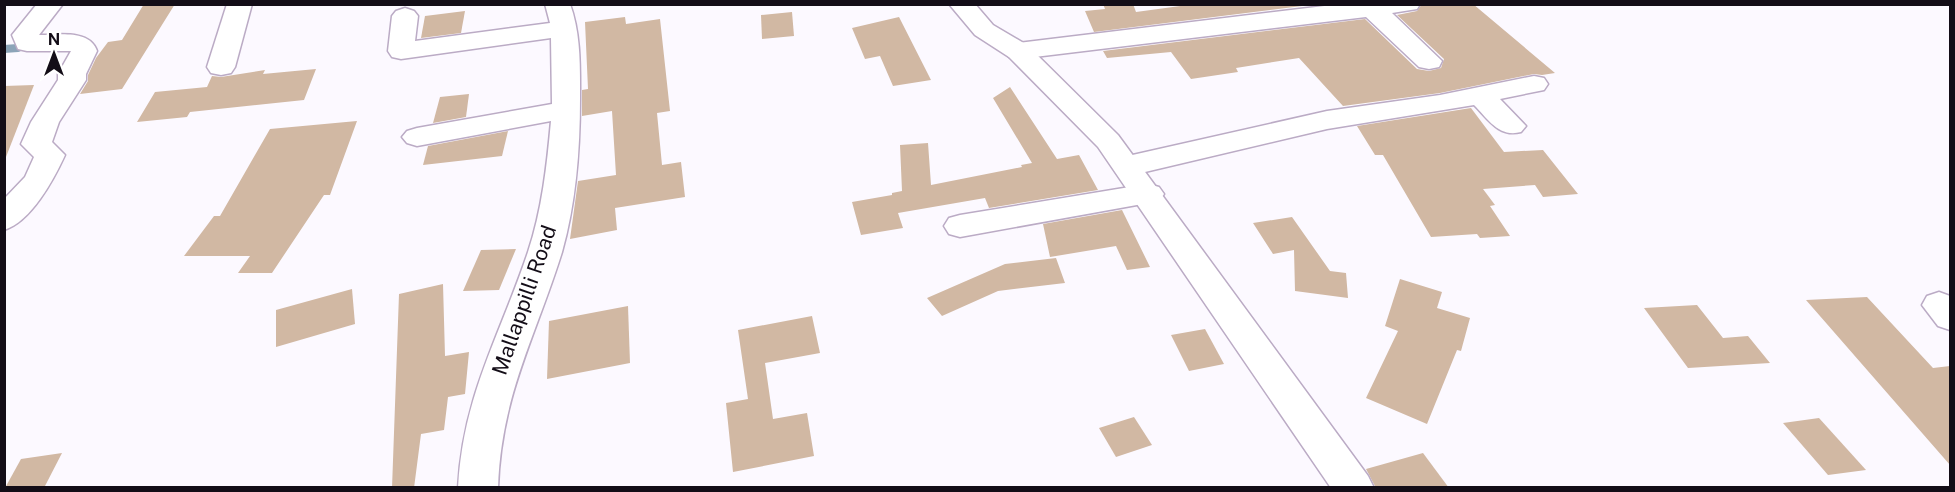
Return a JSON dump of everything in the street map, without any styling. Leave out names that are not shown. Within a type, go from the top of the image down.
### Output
[{"type":"street","points":[[4,219],[38,181],[50,155],[36,144],[45,122],[72,80],[72,74],[84,51],[83,47],[74,43],[27,43],[25,35],[51,4]]},
{"type":"street","points":[[221,67],[240,4]]},
{"type":"street","points":[[961,4],[984,30],[1018,51],[1108,141],[1148,194],[1354,488]]},
{"type":"street","points":[[1018,51],[1408,4]]},
{"type":"street","points":[[1372,9],[1429,61]]},
{"type":"street","points":[[405,16],[401,51],[561,17]]},
{"type":"street","name":"Mallappilli Road","points":[[478,488],[478,473],[489,400],[545,252],[557,205],[565,110],[561,17]]},
{"type":"street","points":[[1128,166],[1327,120],[1534,84]]},
{"type":"street","points":[[1480,95],[1511,126]]},
{"type":"street","points":[[417,137],[565,110]]},
{"type":"street","points":[[960,226],[1148,194]]},
{"type":"building","points":[[144,4],[175,4],[122,89],[80,94],[88,81],[88,75],[96,58],[108,42],[122,40]]},
{"type":"building","points":[[1103,4],[1133,4],[1136,12],[1195,4],[1318,4],[1094,32],[1085,11],[1105,9]]},
{"type":"building","points":[[1422,4],[1473,4],[1555,73],[1534,74],[1440,93],[1343,106],[1299,58],[1236,68],[1238,72],[1191,79],[1171,52],[1107,58],[1103,51],[1365,19],[1417,69],[1429,71],[1441,68],[1444,59],[1397,15],[1417,11]]},
{"type":"building","points":[[465,11],[461,33],[421,38],[425,16]]},
{"type":"building","points":[[792,12],[794,36],[762,39],[761,15]]},
{"type":"building","points":[[625,17],[626,24],[660,19],[670,111],[657,113],[662,165],[681,162],[685,197],[615,208],[617,230],[570,239],[578,181],[616,175],[612,111],[582,116],[582,90],[588,89],[585,22]]},
{"type":"building","points":[[899,17],[931,80],[893,86],[880,56],[865,59],[852,28]]},
{"type":"building","points":[[316,69],[304,100],[190,112],[187,117],[137,122],[155,92],[207,87],[212,76],[221,77],[265,70],[263,74]]},
{"type":"building","points":[[34,85],[6,157],[4,156],[4,86]]},
{"type":"building","points":[[1010,87],[1057,159],[1079,155],[1098,190],[989,208],[985,198],[898,213],[903,228],[861,235],[852,202],[902,191],[900,145],[928,143],[931,185],[1032,163],[993,98]]},
{"type":"building","points":[[469,94],[466,117],[433,123],[440,97]]},
{"type":"building","points":[[1471,108],[1504,152],[1543,150],[1578,194],[1543,197],[1535,185],[1483,189],[1495,205],[1490,206],[1510,236],[1480,238],[1477,234],[1431,237],[1383,155],[1375,155],[1357,126]]},
{"type":"building","points":[[357,121],[330,195],[324,195],[272,273],[238,273],[250,256],[184,256],[214,216],[220,216],[270,129]]},
{"type":"building","points":[[508,131],[502,156],[423,165],[428,146]]},
{"type":"building","points":[[1122,210],[1150,267],[1127,270],[1116,246],[1050,257],[1043,224]]},
{"type":"building","points":[[1292,217],[1330,271],[1346,273],[1348,298],[1295,291],[1294,250],[1273,254],[1253,223]]},
{"type":"building","points":[[516,249],[499,290],[463,291],[481,250]]},
{"type":"building","points":[[1056,258],[1065,283],[998,291],[942,316],[927,298],[1005,264]]},
{"type":"building","points":[[1400,279],[1442,292],[1437,308],[1470,318],[1461,351],[1457,350],[1427,424],[1366,398],[1398,331],[1385,326]]},
{"type":"building","points":[[443,284],[445,356],[469,352],[465,394],[448,397],[444,430],[421,434],[414,488],[392,488],[399,294]]},
{"type":"building","points":[[352,289],[355,324],[276,347],[276,310]]},
{"type":"building","points":[[1867,297],[1933,368],[1950,366],[1950,465],[1806,300]]},
{"type":"building","points":[[1697,305],[1723,338],[1748,336],[1770,363],[1688,368],[1644,308]]},
{"type":"building","points":[[628,306],[630,363],[547,379],[549,321]]},
{"type":"building","points":[[812,316],[820,353],[765,363],[773,419],[807,413],[814,456],[733,472],[726,403],[748,399],[738,330]]},
{"type":"building","points":[[1205,329],[1224,364],[1189,371],[1171,335]]},
{"type":"building","points":[[1134,417],[1152,445],[1116,457],[1099,428]]},
{"type":"building","points":[[1819,418],[1866,470],[1828,475],[1783,423]]},
{"type":"building","points":[[62,453],[45,486],[5,488],[21,459]]},
{"type":"building","points":[[1423,453],[1449,488],[1376,488],[1366,469]]},
{"type":"waterway","points":[[4,49],[18,48],[27,43]]}]
